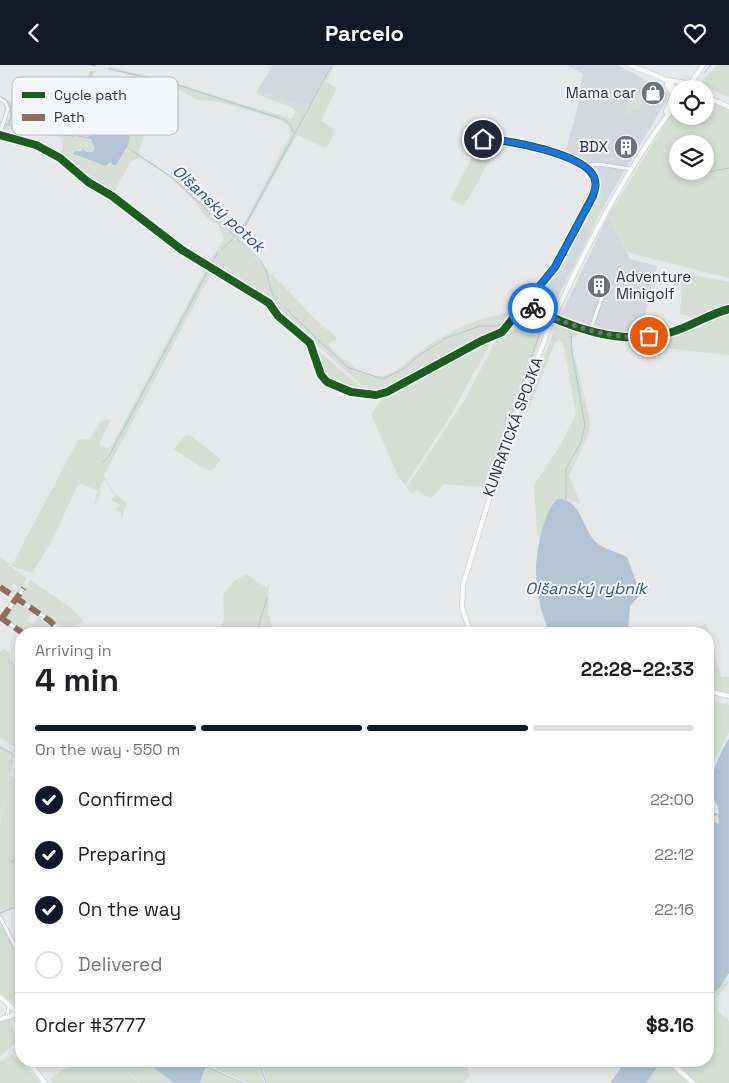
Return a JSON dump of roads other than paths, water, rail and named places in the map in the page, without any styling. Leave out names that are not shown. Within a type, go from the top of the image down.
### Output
[{"type":"main road","points":[[629,65],[669,80]]},
{"type":"main road","points":[[684,80],[702,66]]},
{"type":"main road","points":[[694,80],[702,66]]},
{"type":"main road","points":[[647,73],[667,85],[672,91],[672,98],[666,111]]},
{"type":"main road","points":[[663,79],[669,85]]},
{"type":"main road","points":[[714,100],[729,107]]},
{"type":"main road","name":"KUNRATICKÁ SPOJKA","points":[[659,125],[669,106]]},
{"type":"main road","name":"KUNRATICKÁ SPOJKA","points":[[468,627],[462,609],[462,585],[506,441],[551,323],[596,231],[631,169],[669,112]]},
{"type":"main road","points":[[714,692],[729,696]]},
{"type":"main road","points":[[0,997],[15,1013],[0,1019]]},
{"type":"main road","points":[[33,1067],[45,1083]]},
{"type":"main road","points":[[676,1067],[693,1083]]},
{"type":"street","points":[[0,99],[5,102],[8,109],[0,133]]},
{"type":"street","points":[[483,139],[520,143],[584,165],[598,164],[631,169]]},
{"type":"street","points":[[584,165],[594,178],[596,186],[593,196],[555,267],[525,303],[567,324],[590,331],[627,336],[656,336],[673,332],[729,309]]},
{"type":"street","points":[[590,331],[602,297]]},
{"type":"street","points":[[0,587],[56,627]]},
{"type":"street","points":[[15,628],[1,618],[24,587]]},
{"type":"street","points":[[0,917],[15,946]]},
{"type":"street","points":[[7,1016],[9,1007]]},
{"type":"water","points":[[71,135],[88,137],[92,135],[128,135],[130,137],[127,147],[116,165],[112,165],[111,162],[106,166],[73,154],[74,151],[81,151],[83,149],[87,152],[93,152],[95,148],[91,139]]},
{"type":"water","name":"Olšanský rybník","points":[[558,499],[566,500],[572,504],[588,532],[598,544],[627,557],[639,590],[638,597],[630,606],[628,627],[547,627],[538,596],[536,564],[541,532],[548,512]]},
{"type":"water","points":[[729,739],[729,973],[714,992],[714,822],[719,824],[718,815],[714,816],[714,813],[719,814],[714,799],[714,772]]},
{"type":"water","points":[[153,1067],[206,1067],[200,1083],[174,1083]]},
{"type":"water","points":[[622,1067],[656,1067],[646,1083],[610,1083]]},
{"type":"waterway","points":[[91,65],[95,66]]},
{"type":"waterway","points":[[240,235],[332,65]]},
{"type":"waterway","points":[[704,73],[711,65]]},
{"type":"waterway","points":[[109,69],[145,77]]},
{"type":"waterway","points":[[90,77],[92,72]]},
{"type":"waterway","points":[[178,85],[285,120],[290,124],[294,133]]},
{"type":"waterway","points":[[2,97],[10,103],[11,116],[9,124]]},
{"type":"waterway","name":"Olšanský potok","points":[[5,124],[12,126]]},
{"type":"waterway","name":"Olšanský potok","points":[[64,135],[73,136]]},
{"type":"waterway","name":"Olšanský potok","points":[[126,147],[173,178],[259,259],[266,271],[272,293],[280,304]]},
{"type":"waterway","points":[[714,171],[729,168]]},
{"type":"waterway","points":[[221,250],[235,237]]},
{"type":"waterway","points":[[103,462],[109,456],[218,252]]},
{"type":"waterway","name":"Olšanský potok","points":[[285,308],[347,367],[383,379],[405,368],[417,357],[446,338],[480,326],[497,326],[505,323]]},
{"type":"waterway","name":"Olšanský potok","points":[[511,325],[537,315],[550,320]]},
{"type":"waterway","points":[[507,426],[545,318]]},
{"type":"waterway","name":"Olšanský potok","points":[[553,321],[568,329],[571,334],[572,353],[585,425],[581,442],[566,469],[566,499]]},
{"type":"waterway","points":[[258,627],[267,598]]},
{"type":"waterway","points":[[0,747],[13,754]]},
{"type":"waterway","points":[[11,862],[15,860]]},
{"type":"waterway","points":[[0,913],[15,907]]},
{"type":"waterway","points":[[206,1067],[243,1083]]},
{"type":"waterway","points":[[261,1067],[266,1083]]},
{"type":"place","name":"Mama car","points":[[653,93]]},
{"type":"place","name":"BDX","points":[[626,147]]},
{"type":"place","name":"Adventure Minigolf","points":[[599,286]]}]
